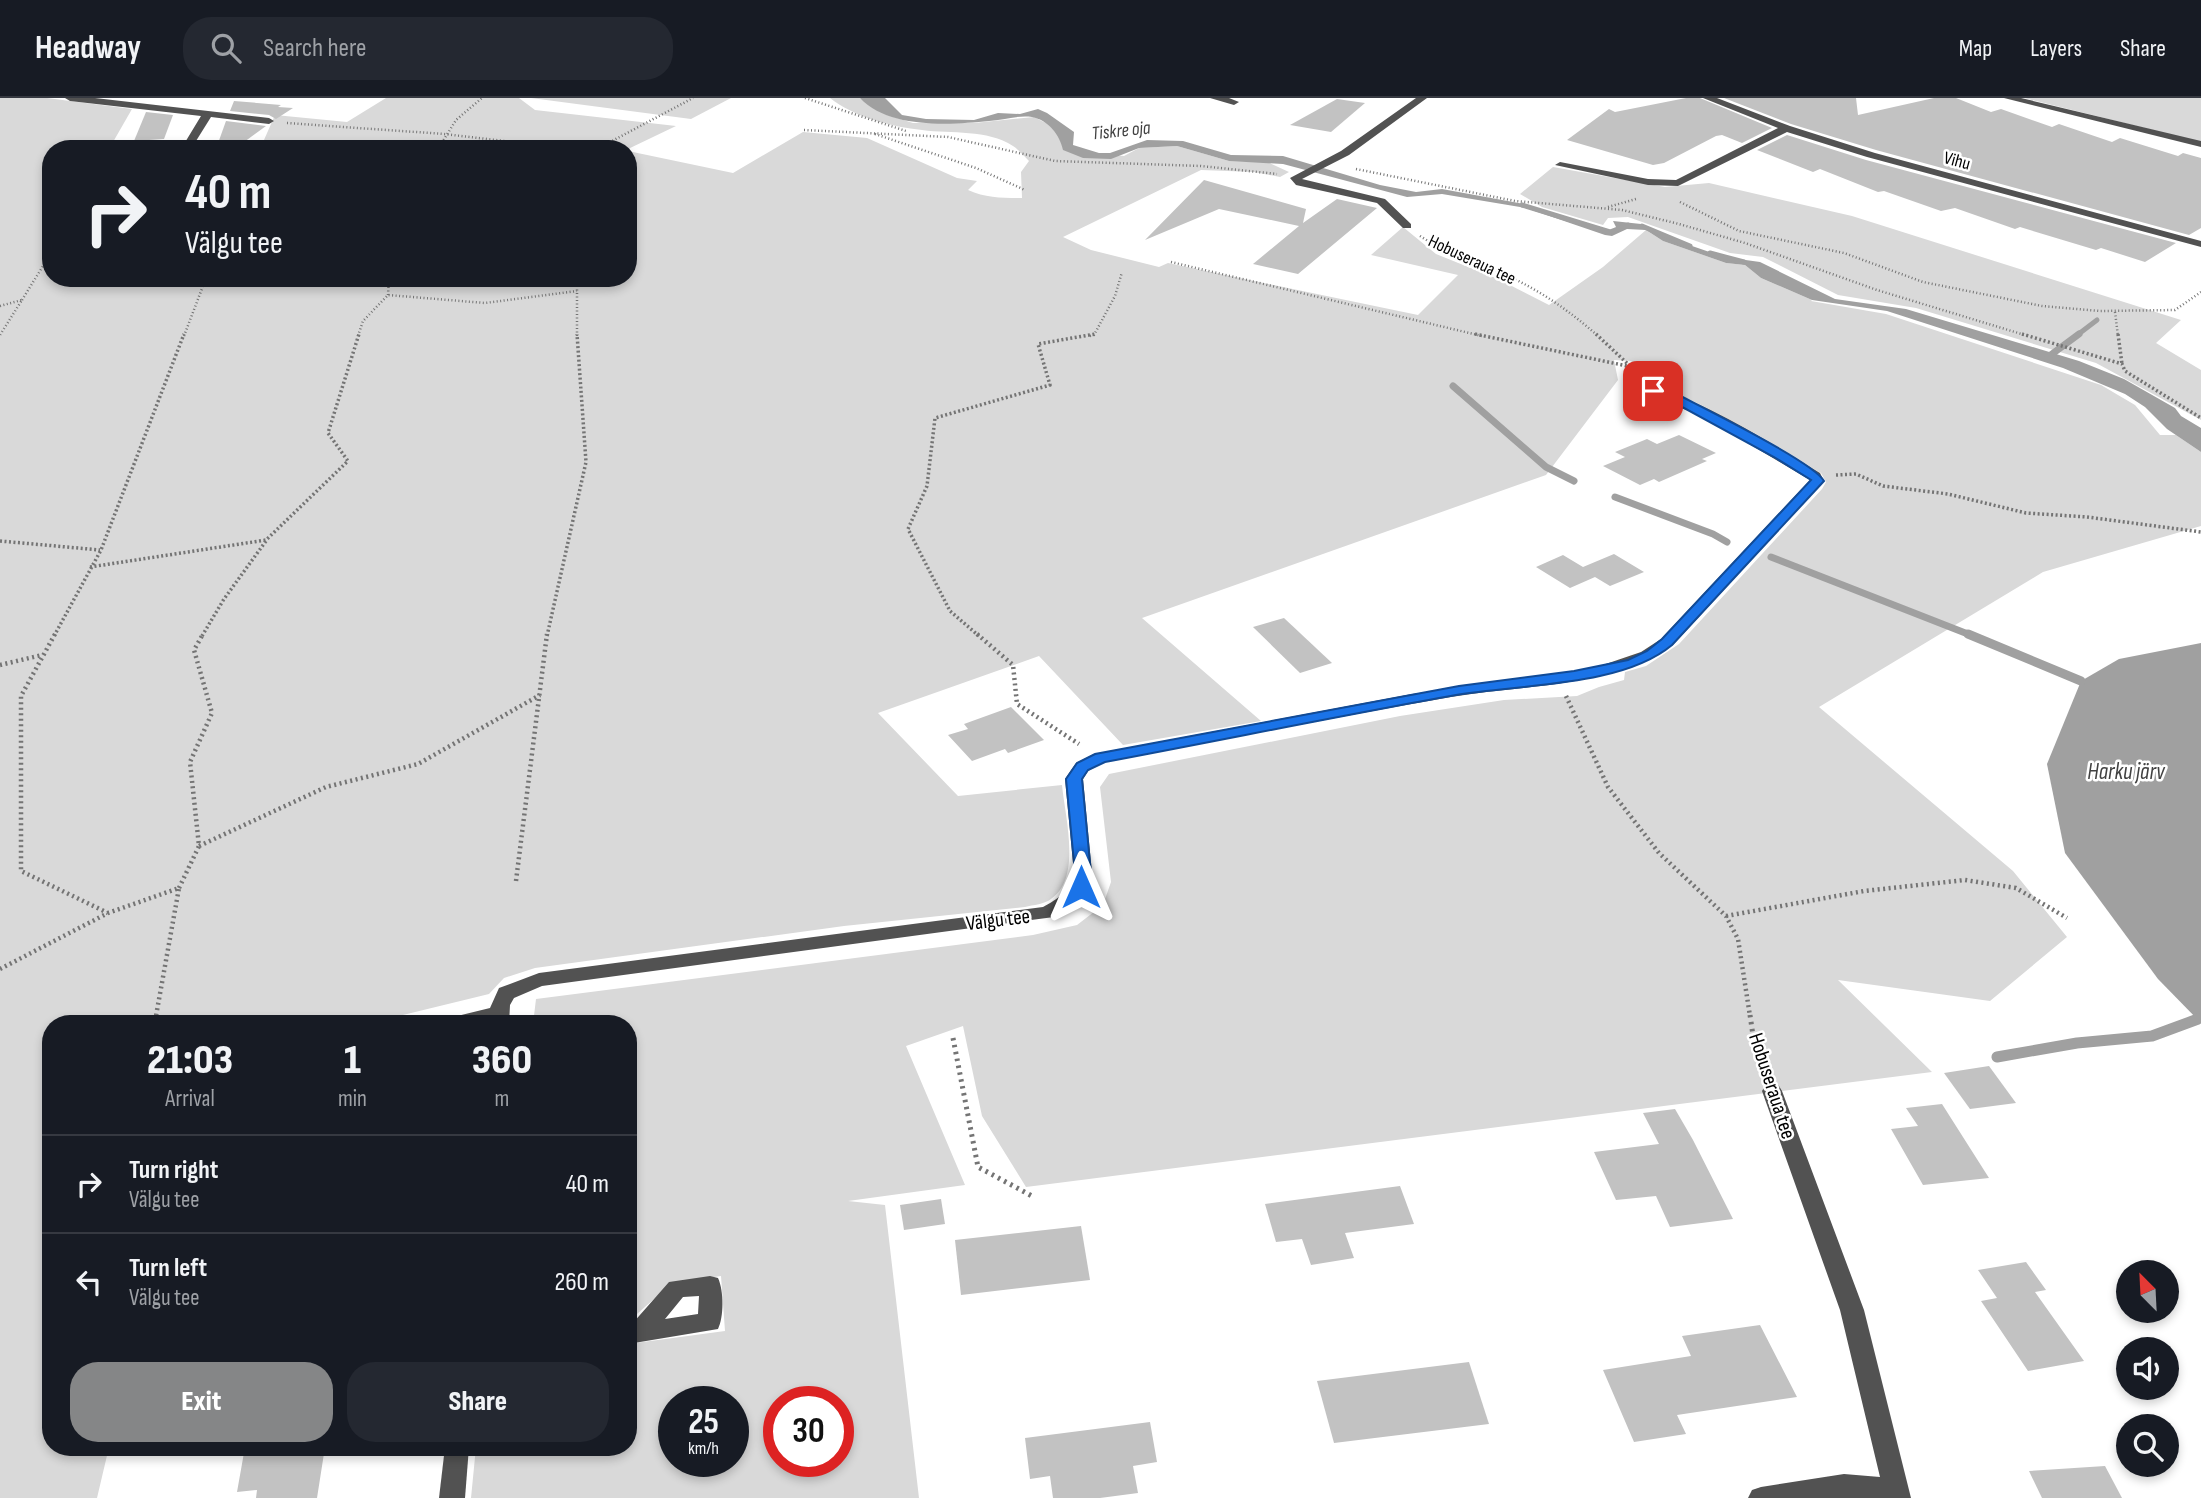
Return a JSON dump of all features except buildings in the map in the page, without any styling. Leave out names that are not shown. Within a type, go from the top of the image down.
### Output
[{"type":"street","points":[[70,98],[269,121]]},
{"type":"street","points":[[1215,98],[1234,102]]},
{"type":"street","points":[[1295,178],[1345,153],[1422,98]]},
{"type":"street","name":"Vihu","points":[[1708,98],[1786,128],[1925,170],[2201,243]]},
{"type":"street","points":[[2009,98],[2201,144]]},
{"type":"street","points":[[191,140],[202,120],[208,115]]},
{"type":"street","points":[[1560,165],[1648,182],[1678,183],[1786,128]]},
{"type":"street","name":"Hobuseraua tee","points":[[1295,178],[1300,183],[1381,201],[1407,226]]},
{"type":"street","points":[[1637,386],[1668,395],[1815,476]]},
{"type":"street","name":"Välgu tee","points":[[499,1015],[500,1005],[506,993],[539,980],[1046,913],[1071,898],[1081,887],[1083,873],[1074,779],[1083,767],[1100,758],[1459,690],[1555,679],[1633,663],[1652,654],[1667,642],[1809,493],[1817,481],[1815,476]]},
{"type":"street","name":"Hobuseraua tee","points":[[1772,1091],[1852,1310],[1896,1493]]},
{"type":"street","points":[[452,1498],[456,1456]]},
{"type":"street","points":[[1761,1498],[1844,1485],[1896,1493]]},
{"type":"path","points":[[442,140],[466,107],[482,98]]},
{"type":"path","points":[[614,140],[693,98]]},
{"type":"path","points":[[805,98],[843,108],[881,125],[914,134]]},
{"type":"path","points":[[269,121],[496,140]]},
{"type":"path","points":[[804,130],[914,134],[973,140],[1055,161],[1211,166],[1295,178]]},
{"type":"path","points":[[871,133],[976,168],[1025,190]]},
{"type":"path","points":[[1316,167],[1515,201],[1622,210],[1745,243],[1877,290],[2122,364]]},
{"type":"path","points":[[1604,209],[1640,199]]},
{"type":"path","points":[[1674,200],[1739,231],[1844,253],[1923,282],[2042,306],[2115,312],[2175,310],[2201,292]]},
{"type":"path","name":"Hobuseraua tee","points":[[1407,226],[1443,250],[1518,280],[1555,300],[1632,367]]},
{"type":"path","points":[[1171,262],[1509,342],[1632,367],[1637,386]]},
{"type":"path","points":[[0,335],[42,268]]},
{"type":"path","points":[[1100,758],[1017,704],[1013,665],[950,611],[908,530],[926,485],[935,418],[1050,385],[1038,344],[1094,335],[1115,296],[1122,272]]},
{"type":"path","points":[[108,913],[21,872],[21,695],[101,550],[203,287]]},
{"type":"path","points":[[157,1015],[179,888],[199,846],[190,762],[212,713],[194,650],[224,599],[266,540],[348,461],[328,433],[363,321],[388,295],[388,287]]},
{"type":"path","points":[[388,295],[485,303],[577,290],[576,324],[586,462],[550,614],[516,881]]},
{"type":"path","points":[[0,306],[22,300]]},
{"type":"path","points":[[2115,312],[2125,371],[2201,418]]},
{"type":"path","points":[[1815,476],[1856,474],[1883,486],[1948,494],[2026,513],[2087,517],[2201,532]]},
{"type":"path","points":[[90,567],[266,540]]},
{"type":"path","points":[[0,541],[101,550]]},
{"type":"path","points":[[0,665],[42,655]]},
{"type":"path","name":"Hobuseraua tee","points":[[1555,679],[1567,697],[1608,787],[1659,853],[1726,916],[1738,939],[1755,1049],[1772,1091]]},
{"type":"path","points":[[199,846],[326,787],[418,764],[540,695]]},
{"type":"path","points":[[1726,916],[1864,891],[1965,880],[2016,888],[2067,918]]},
{"type":"path","points":[[0,969],[108,913],[179,888]]},
{"type":"path","points":[[953,1038],[978,1167],[1032,1196]]},
{"type":"shaded area","points":[[0,98],[47,98],[132,109],[114,140],[42,140],[42,287],[637,287],[637,153],[733,173],[803,132],[867,138],[957,178],[977,181],[968,190],[975,193],[1022,198],[1021,172],[1029,161],[1013,146],[981,135],[886,124],[850,111],[830,98],[860,98],[887,115],[913,123],[974,123],[1034,117],[1050,125],[1060,137],[1064,150],[1124,156],[1139,148],[1177,146],[1229,161],[1267,162],[1289,172],[1280,177],[1254,172],[1201,170],[1063,237],[1091,250],[1159,267],[1168,263],[1418,315],[1458,275],[1371,255],[1403,227],[1436,254],[1498,279],[1549,305],[1603,267],[1646,230],[1663,241],[1726,263],[1745,265],[1761,278],[1811,301],[1886,314],[2101,385],[2135,405],[2160,435],[2176,435],[2201,452],[2201,526],[2043,572],[1819,707],[2013,871],[2067,937],[1990,1001],[1838,980],[1932,1072],[1026,1187],[982,1116],[963,1026],[906,1046],[965,1185],[848,1201],[885,1205],[919,1498],[471,1498],[475,1456],[637,1456],[637,1343],[725,1331],[721,1276],[672,1283],[637,1314],[637,1015],[534,1015],[536,999],[1033,935],[1077,925],[1103,905],[1111,882],[1100,787],[1109,774],[1400,716],[1504,700],[1577,696],[1624,680],[1625,672],[1646,666],[1679,644],[1826,482],[1821,473],[1673,391],[1652,385],[1631,361],[1614,360],[1618,380],[1546,475],[1142,618],[1261,721],[1123,745],[1039,656],[878,713],[958,796],[1062,785],[1069,862],[1060,889],[1046,902],[1025,907],[844,926],[535,968],[504,978],[489,994],[403,1015],[42,1015],[42,1456],[107,1456],[97,1498],[0,1498]]},
{"type":"shaded area","points":[[386,98],[519,98],[535,110],[676,126],[637,145],[637,140],[264,140],[275,115],[347,122]]},
{"type":"shaded area","points":[[531,98],[731,98],[691,119]]},
{"type":"shaded area","points":[[2024,98],[2201,98],[2201,142]]},
{"type":"shaded area","points":[[1553,167],[1665,187],[1709,183],[1852,216],[2181,320],[2156,343],[2201,370],[2201,420],[2096,363],[1916,308],[1838,295],[1763,257],[1730,253],[1628,217],[1608,218],[1603,225],[1542,207],[1520,194]]},
{"type":"water","points":[[860,98],[885,98],[902,115],[926,119],[974,120],[998,113],[1020,114],[1038,109],[1074,132],[1073,145],[1099,153],[1110,153],[1147,140],[1183,141],[1231,155],[1283,156],[1380,185],[1416,192],[1442,189],[1524,204],[1610,230],[1617,229],[1613,221],[1641,224],[1663,236],[1724,257],[1760,262],[1835,299],[1906,309],[2079,361],[2124,379],[2175,408],[2181,416],[2201,428],[2201,452],[2167,429],[2145,407],[2125,394],[2063,368],[1887,311],[1812,300],[1761,278],[1745,265],[1726,263],[1663,241],[1646,230],[1627,229],[1612,236],[1605,235],[1526,208],[1442,194],[1407,197],[1283,164],[1229,161],[1177,146],[1139,148],[1111,159],[1083,158],[1063,150],[1052,129],[1043,121],[1032,117],[921,123],[887,115]]},
{"type":"water","name":"Harku järv","points":[[2201,643],[2201,1023],[2158,979],[2065,853],[2047,764],[2081,681],[2119,659]]},
{"type":"waterway","points":[[1522,205],[1610,232],[1628,225]]},
{"type":"waterway","points":[[1642,226],[1690,246]]},
{"type":"waterway","points":[[1710,253],[1744,262]]},
{"type":"waterway","points":[[2076,336],[2097,320]]},
{"type":"waterway","points":[[2048,357],[2079,334]]},
{"type":"waterway","points":[[1453,386],[1546,467],[1574,481]]},
{"type":"waterway","points":[[1615,497],[1713,534],[1727,542]]},
{"type":"waterway","points":[[1771,557],[1970,635]]},
{"type":"waterway","points":[[1970,635],[2081,681]]},
{"type":"waterway","points":[[1997,1057],[2077,1043],[2152,1036],[2198,1019]]},
{"type":"route","points":[[1081,887],[1083,873],[1074,779],[1083,767],[1100,758],[1459,690],[1574,676],[1633,663],[1652,654],[1667,642],[1809,493],[1817,481],[1815,476],[1779,454],[1668,395],[1653,391]]},
{"type":"water label","name":"Tiskre oja","points":[[1121,131]]}]
